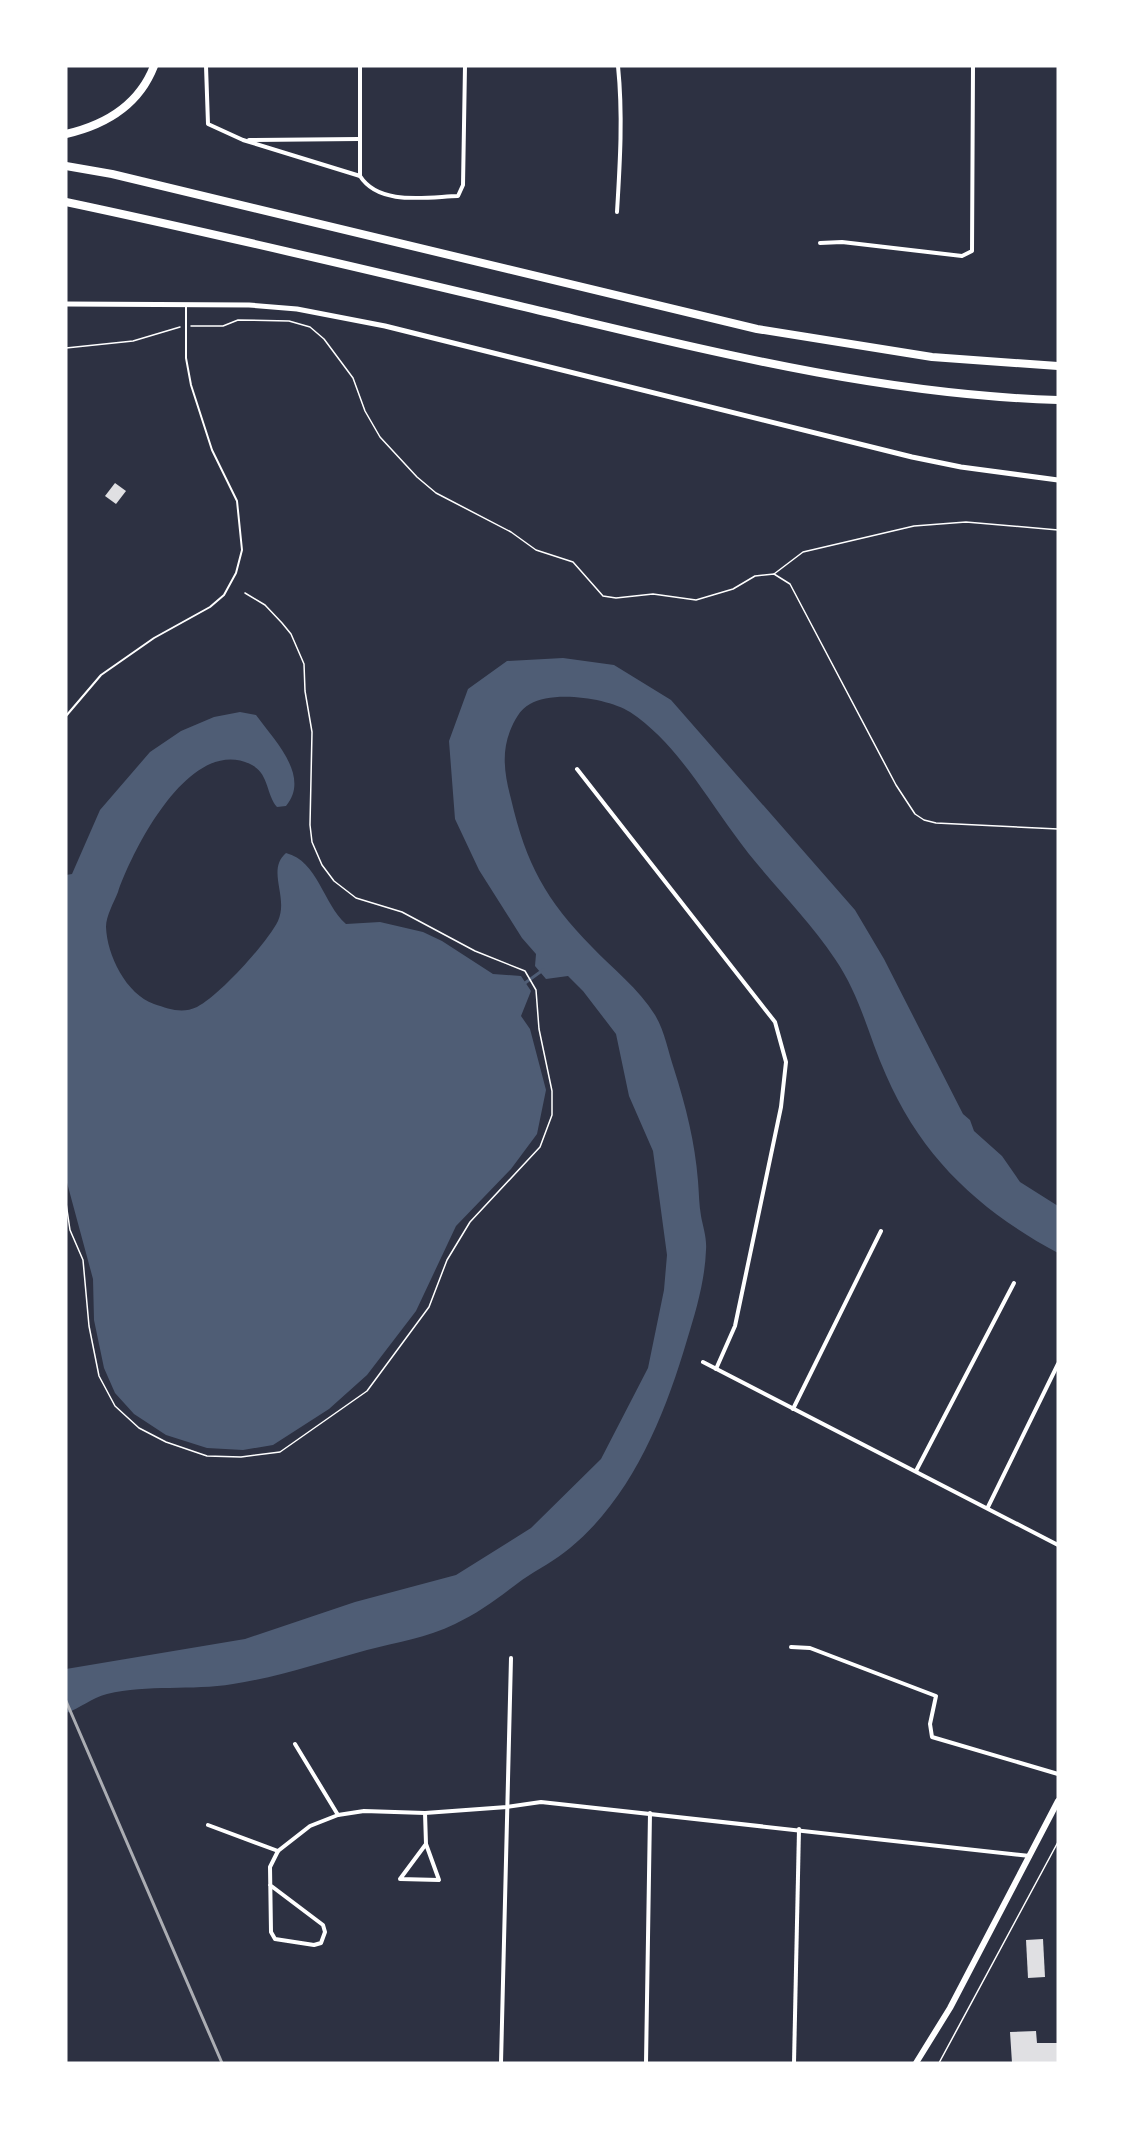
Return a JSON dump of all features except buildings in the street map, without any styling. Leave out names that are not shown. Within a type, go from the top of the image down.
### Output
[{"type":"highway","points":[[66,134],[94,127],[116,115],[135,97],[154,66]]},
{"type":"highway","points":[[66,166],[135,179],[757,329],[932,357],[1058,366]]},
{"type":"highway","points":[[66,202],[214,233],[747,360],[878,383],[1058,399]]},
{"type":"main road","points":[[916,2063],[944,2018],[1058,1801]]},
{"type":"street","points":[[206,66],[208,124],[243,140],[360,176]]},
{"type":"street","points":[[360,66],[360,176],[367,186],[399,197],[458,196],[463,185],[465,66]]},
{"type":"street","points":[[617,212],[622,134],[622,95],[618,66]]},
{"type":"street","points":[[820,243],[842,242],[962,256],[972,251],[973,66]]},
{"type":"street","points":[[243,140],[359,139]]},
{"type":"street","points":[[66,304],[249,305],[297,309],[378,325],[912,457],[961,467],[1058,480]]},
{"type":"street","points":[[577,769],[775,1022],[786,1062],[781,1107],[735,1326],[716,1369]]},
{"type":"street","points":[[793,1410],[881,1231]]},
{"type":"street","points":[[916,1471],[1014,1283]]},
{"type":"street","points":[[703,1362],[1058,1545]]},
{"type":"street","points":[[988,1507],[1058,1364]]},
{"type":"street","points":[[791,1647],[810,1648],[936,1696],[930,1724],[932,1737],[1058,1774]]},
{"type":"street","points":[[501,2063],[511,1658]]},
{"type":"street","points":[[295,1744],[338,1815]]},
{"type":"street","points":[[270,1885],[322,1925],[325,1932],[321,1943],[314,1945],[275,1939],[272,1932],[270,1885],[270,1867],[278,1851],[310,1826],[338,1815],[364,1811],[425,1813],[541,1802],[1030,1856]]},
{"type":"street","points":[[425,1813],[426,1844],[439,1881],[400,1879],[426,1844]]},
{"type":"street","points":[[646,2063],[650,1813]]},
{"type":"street","points":[[208,1825],[278,1851]]},
{"type":"street","points":[[794,2063],[799,1829]]},
{"type":"lane","points":[[66,716],[101,675],[154,638],[210,607],[224,596],[236,573],[242,550],[237,501],[212,450],[191,385],[186,358],[186,304]]},
{"type":"path","points":[[191,326],[223,326],[238,320],[289,321],[310,327],[324,339],[353,378],[365,411],[380,437],[417,477],[436,493],[511,532],[537,550],[573,562],[603,596],[616,598],[653,594],[696,600],[733,589],[755,576],[774,574],[803,552],[914,526],[966,522],[1058,530]]},
{"type":"path","points":[[66,348],[133,341],[181,327]]},
{"type":"path","points":[[774,574],[790,584],[896,785],[915,814],[936,823],[1058,829]]},
{"type":"path","points":[[66,1203],[70,1230],[83,1260],[89,1326],[99,1376],[115,1406],[139,1428],[166,1442],[207,1456],[241,1457],[280,1452],[366,1391],[429,1307],[447,1260],[470,1222],[540,1148],[552,1115],[552,1091],[539,1029],[536,990],[525,971],[475,951],[402,912],[356,898],[334,881],[322,865],[312,842],[310,825],[312,732],[304,692],[304,664],[291,634],[282,623],[265,605],[245,592]]},
{"type":"path","points":[[939,2063],[1058,1842]]},
{"type":"water","points":[[563,658],[614,665],[671,700],[855,910],[884,959],[963,1114],[970,1120],[974,1131],[1002,1156],[1020,1182],[1058,1206],[1058,1253],[1003,1219],[956,1179],[936,1157],[917,1132],[901,1105],[886,1075],[864,1016],[835,959],[746,850],[687,768],[660,737],[630,712],[608,703],[580,698],[552,697],[530,704],[520,712],[513,723],[507,740],[505,757],[509,790],[531,862],[550,897],[562,913],[592,947],[634,988],[655,1015],[666,1042],[692,1138],[697,1167],[700,1212],[706,1241],[704,1273],[687,1340],[657,1425],[628,1480],[592,1527],[559,1557],[464,1620],[423,1636],[267,1677],[217,1686],[122,1691],[101,1696],[66,1713],[66,1669],[245,1639],[355,1602],[456,1575],[531,1528],[601,1459],[648,1368],[664,1290],[667,1255],[653,1151],[629,1096],[616,1034],[583,991],[568,976],[546,979],[535,966],[536,954],[522,938],[479,870],[455,819],[449,741],[468,689],[507,661]]},
{"type":"water","points":[[240,712],[256,715],[280,747],[292,771],[293,795],[286,806],[277,807],[258,769],[252,765],[229,760],[207,765],[187,780],[168,800],[151,824],[137,850],[107,918],[107,938],[110,949],[127,983],[144,999],[170,1009],[191,1009],[206,1001],[242,968],[278,921],[281,903],[278,867],[286,853],[306,865],[331,906],[346,924],[380,922],[423,932],[442,941],[493,974],[521,976],[531,991],[521,1016],[530,1029],[546,1090],[537,1134],[511,1169],[456,1226],[416,1311],[367,1375],[329,1409],[273,1445],[243,1450],[207,1448],[166,1435],[134,1414],[115,1393],[104,1368],[94,1320],[93,1279],[66,1179],[66,875],[72,874],[100,810],[150,752],[181,731],[214,717]]},
{"type":"waterway","points":[[525,983],[543,970]]},
{"type":"railway","points":[[66,1701],[222,2063]]}]
